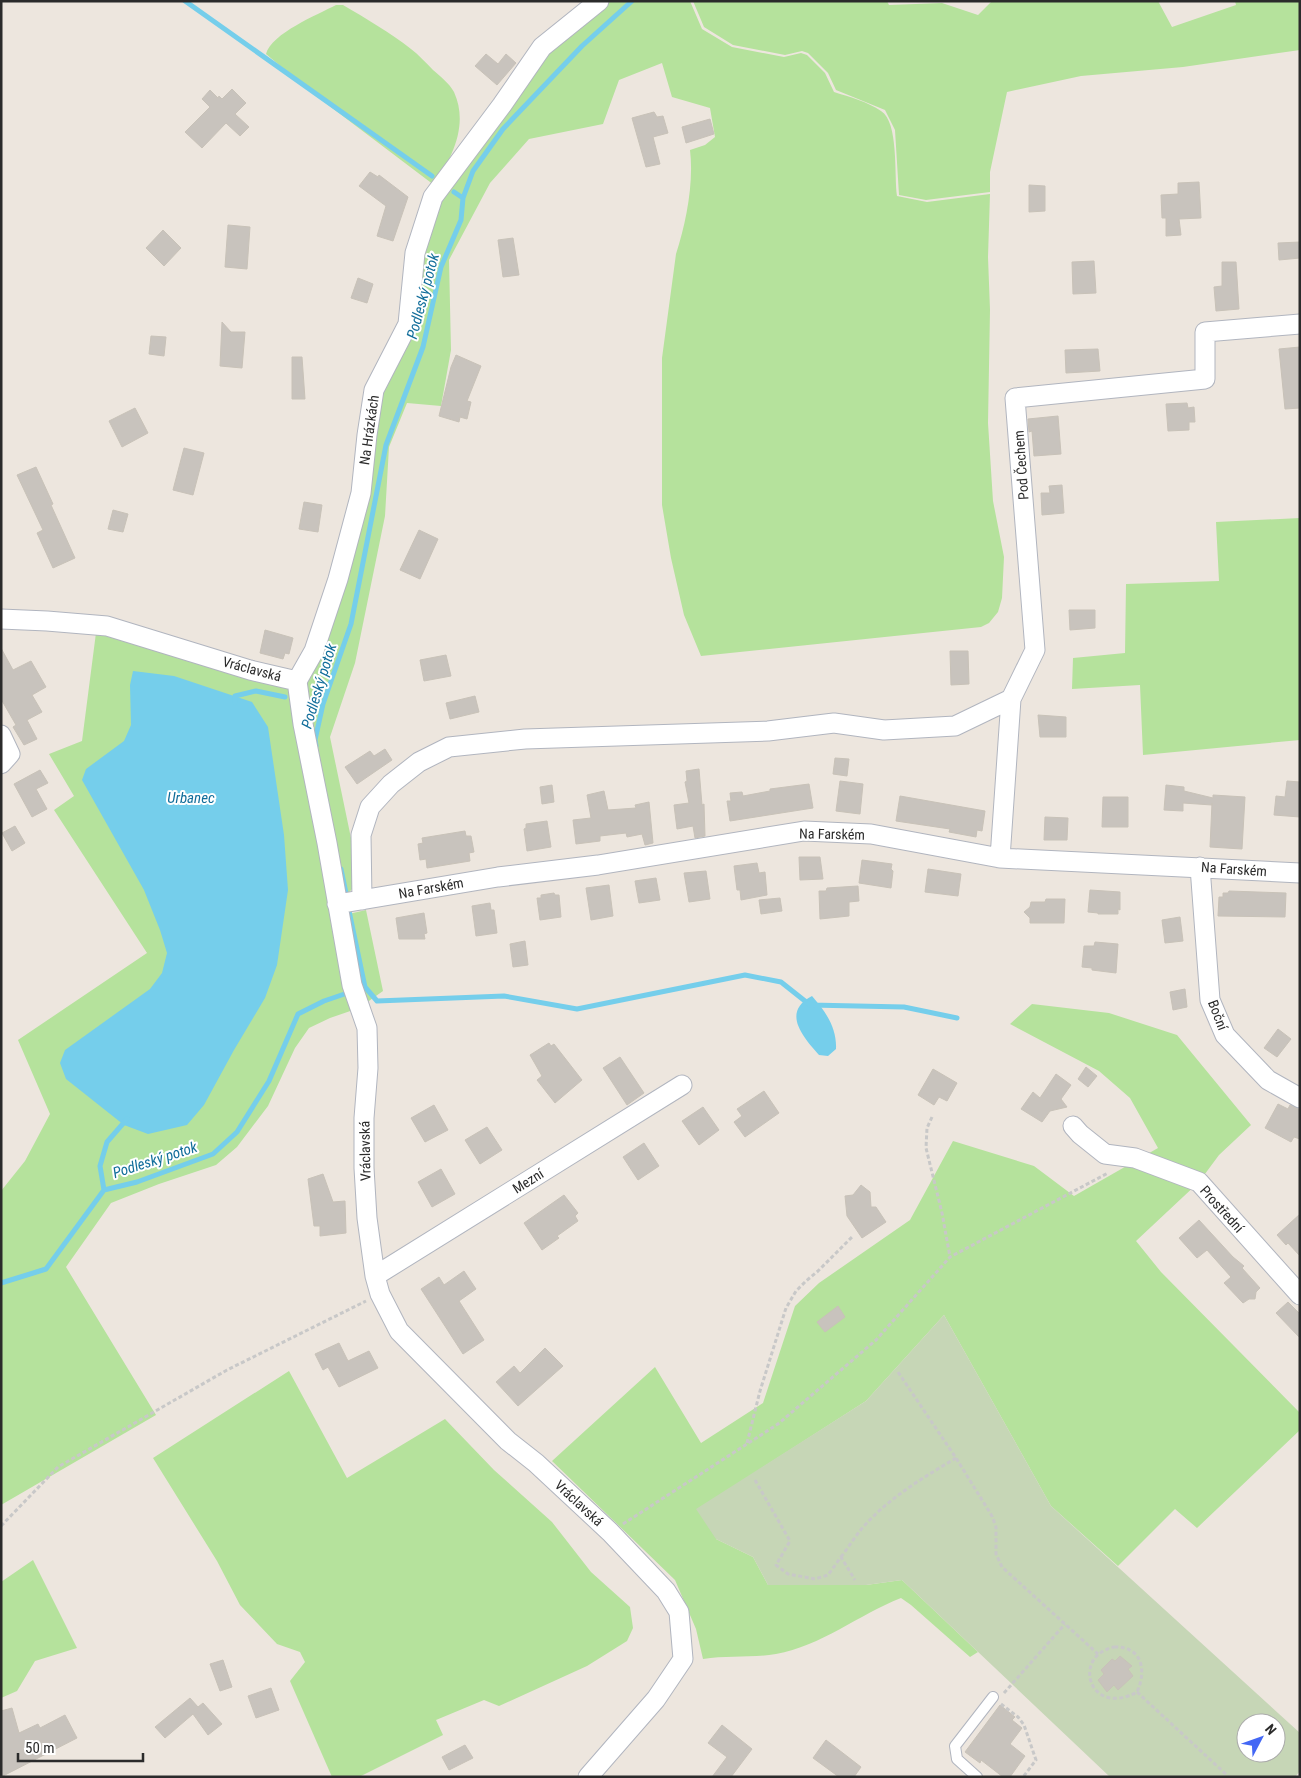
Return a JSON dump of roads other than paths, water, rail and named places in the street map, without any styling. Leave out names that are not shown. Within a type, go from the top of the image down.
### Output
[{"type":"street","name":"Na Hrázkách","points":[[297,681],[314,651],[338,579],[361,493],[374,390],[408,324],[415,254],[433,197],[502,105],[542,47],[599,1]]},
{"type":"street","name":"Pod Čechem","points":[[1000,858],[1011,699],[1035,650],[1015,398],[1205,379],[1205,332],[1300,324]]},
{"type":"street","name":"Vráclavská","points":[[1,619],[106,626],[222,662],[297,681],[303,724],[327,843],[348,902],[353,990],[367,1028],[368,1068],[364,1118],[364,1168],[367,1218],[377,1285],[398,1331],[508,1441],[536,1463],[610,1532],[666,1591],[679,1612],[683,1659],[656,1699],[588,1777]]},
{"type":"street","points":[[348,902],[361,835],[370,808],[391,784],[419,762],[449,747],[524,739],[768,732],[834,723],[884,730],[955,726],[1011,699]]},
{"type":"street","points":[[1,735],[10,754],[1,764]]},
{"type":"street","name":"Na Farském","points":[[348,902],[498,877],[598,865],[804,831],[871,834],[1000,858],[1300,873]]},
{"type":"street","name":"Boční","points":[[1200,867],[1210,1000],[1225,1035],[1268,1080],[1300,1098]]},
{"type":"street","name":"Mezní","points":[[377,1285],[682,1086]]},
{"type":"street","name":"Prostřední","points":[[1074,1126],[1080,1134],[1105,1154],[1135,1158],[1199,1182],[1300,1295]]},
{"type":"lane","points":[[977,1777],[957,1759],[955,1746],[998,1697]]},
{"type":"water","name":"Urbanec","points":[[133,671],[174,676],[252,702],[268,727],[284,835],[288,890],[277,965],[265,998],[204,1105],[187,1125],[148,1134],[124,1125],[66,1079],[60,1063],[65,1050],[150,989],[162,973],[167,953],[144,890],[82,780],[86,769],[124,741],[131,725],[130,685]]},
{"type":"water","points":[[812,996],[826,1014],[835,1034],[836,1049],[828,1056],[819,1055],[798,1025],[796,1017],[798,1009],[803,1002]]},
{"type":"waterway","points":[[185,1],[432,176]]},
{"type":"waterway","name":"Podleský potok","points":[[316,746],[315,740],[323,704],[351,624],[386,445],[423,347],[441,267],[461,220],[463,198],[473,171],[503,129],[582,46],[632,1]]},
{"type":"waterway","points":[[454,192],[463,198]]},
{"type":"waterway","points":[[235,702],[235,696],[256,691],[285,697]]},
{"type":"waterway","points":[[313,702],[323,704]]},
{"type":"waterway","name":"Podleský potok","points":[[341,869],[347,898]]},
{"type":"waterway","name":"Podleský potok","points":[[1,1283],[46,1269],[104,1190],[137,1182],[213,1154],[237,1132],[269,1081],[298,1014],[324,1001],[365,987],[348,906]]},
{"type":"waterway","points":[[365,987],[377,1001],[504,996],[577,1009],[745,975],[781,982],[810,1005],[904,1007],[957,1018]]},
{"type":"waterway","points":[[104,1190],[100,1166],[107,1142],[127,1119]]}]
